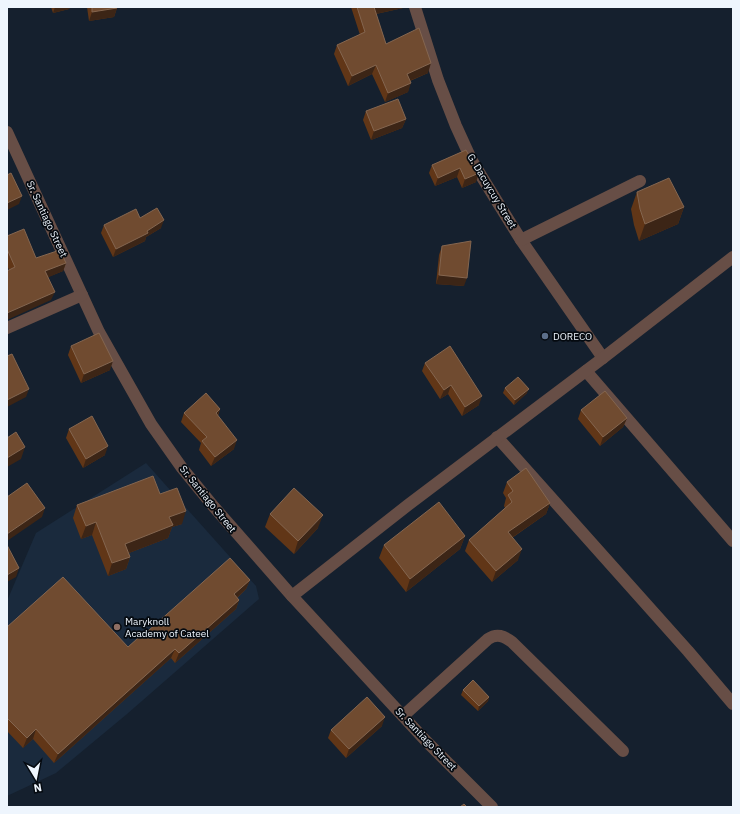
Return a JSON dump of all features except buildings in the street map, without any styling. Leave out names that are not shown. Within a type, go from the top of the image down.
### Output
[{"type":"street","name":"G. Dacuycuy Street","points":[[415,7],[438,80],[456,126],[472,161],[522,240],[603,358]]},
{"type":"street","name":"Sr. Santiago Street","points":[[7,132],[99,332],[151,424],[182,468],[292,596],[425,740],[492,807]]},
{"type":"street","points":[[522,240],[640,181]]},
{"type":"street","points":[[292,596],[408,505],[586,371],[733,257]]},
{"type":"street","points":[[7,328],[82,294]]},
{"type":"street","points":[[586,371],[733,541]]},
{"type":"street","points":[[497,437],[688,651],[733,704]]},
{"type":"street","points":[[403,716],[488,639],[492,636],[503,636],[512,642],[623,751]]},
{"type":"shaded area","name":"Maryknoll Academy of Cateel","points":[[146,463],[256,586],[259,599],[127,714],[56,773],[7,796],[7,601],[36,533]]},
{"type":"place","name":"DORECO","points":[[545,336]]},
{"type":"place","name":"Maryknoll Academy of Cateel","points":[[117,627]]}]
